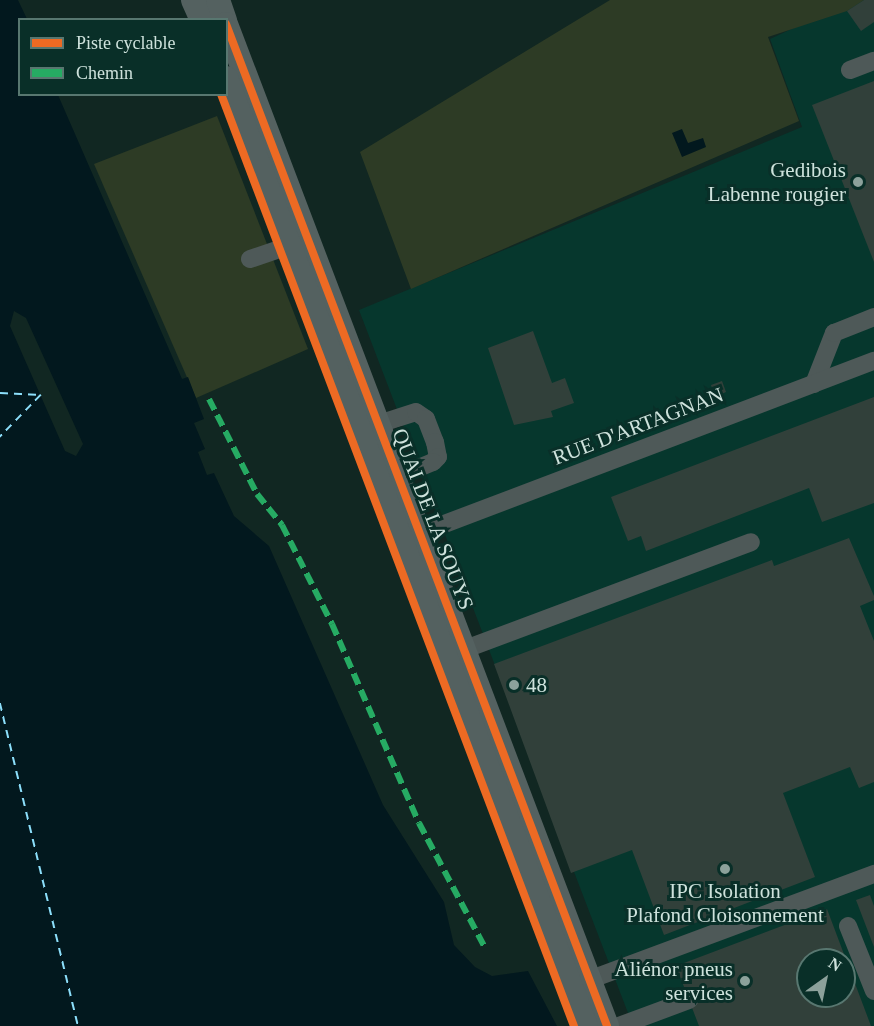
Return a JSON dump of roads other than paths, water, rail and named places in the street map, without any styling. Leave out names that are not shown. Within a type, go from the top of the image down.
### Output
[{"type":"main road","points":[[193,0],[201,18]]},
{"type":"main road","points":[[218,0],[224,18]]},
{"type":"main road","name":"QUAI DE LA SOUYS","points":[[229,38],[299,242],[580,983],[608,1026]]},
{"type":"main road","name":"QUAI DE LA SOUYS","points":[[228,82],[299,242]]},
{"type":"main road","name":"QUAI DE LA SOUYS","points":[[580,983],[586,1026]]},
{"type":"street","points":[[850,70],[874,61]]},
{"type":"street","points":[[250,259],[299,242]]},
{"type":"street","points":[[814,384],[834,333],[874,317]]},
{"type":"street","name":"RUE D'ARTAGNAN","points":[[410,536],[874,361]]},
{"type":"street","points":[[369,427],[416,412],[426,419],[435,442],[438,457],[433,462],[389,480]]},
{"type":"street","points":[[455,653],[751,543]]},
{"type":"street","points":[[580,983],[874,874]]},
{"type":"street","points":[[848,926],[874,991]]},
{"type":"street","points":[[619,1026],[689,1000]]},
{"type":"water","points":[[0,0],[18,0],[27,18],[18,18],[18,96],[58,96],[182,379],[188,377],[204,419],[194,423],[205,449],[198,452],[207,475],[214,473],[234,516],[269,546],[383,805],[444,902],[454,945],[475,967],[492,976],[528,971],[557,1026],[0,1026]]},
{"type":"water","points":[[682,129],[688,143],[703,138],[706,147],[682,157],[672,133]]},
{"type":"place","name":"Gedibois Labenne rougier","points":[[858,182]]},
{"type":"place","name":"48","points":[[514,685]]},
{"type":"place","name":"IPC Isolation Plafond Cloisonnement","points":[[725,869]]},
{"type":"place","name":"Aliénor pneus services","points":[[745,981]]}]
